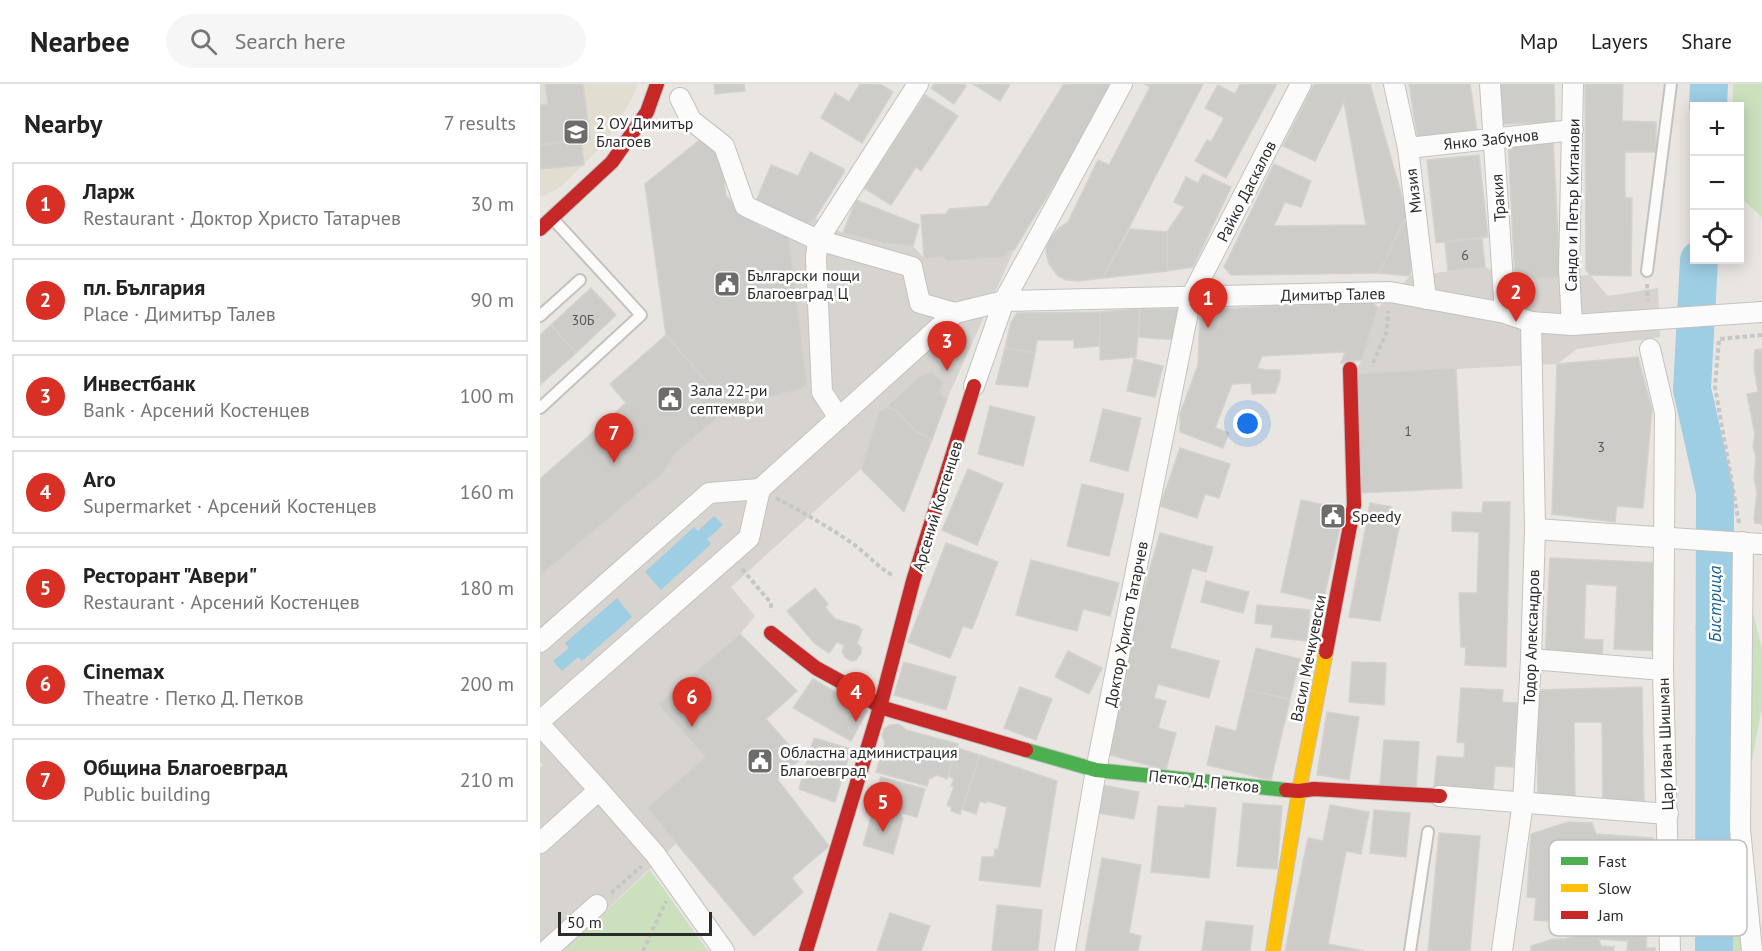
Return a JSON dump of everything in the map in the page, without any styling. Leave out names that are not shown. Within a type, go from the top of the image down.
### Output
[{"type":"street","points":[[540,229],[612,162],[647,112],[657,84]]},
{"type":"street","points":[[839,418],[822,392],[816,258],[818,240],[918,84]]},
{"type":"street","name":"Арсений Костенцев","points":[[806,951],[880,707],[913,581],[1004,301],[1122,84]]},
{"type":"street","name":"Райко Даскалов","points":[[1191,297],[1301,84]]},
{"type":"street","name":"Мизия","points":[[1394,84],[1408,148],[1426,299]]},
{"type":"street","name":"Тракия","points":[[1490,84],[1505,313]]},
{"type":"street","name":"Сандо и Петър Китанови","points":[[1572,325],[1569,269],[1573,84]]},
{"type":"street","points":[[680,98],[691,120],[724,146],[745,206],[818,240],[912,267],[920,303],[955,313]]},
{"type":"street","name":"Янко Забунов","points":[[1408,148],[1573,130]]},
{"type":"street","name":"Димитър Талев","points":[[955,313],[1004,301],[1390,292],[1505,313],[1531,322],[1572,325],[1762,312]]},
{"type":"street","name":"Доктор Христо Татарчев","points":[[1065,951],[1096,770],[1191,297]]},
{"type":"street","points":[[724,951],[655,854],[540,723],[749,538],[760,489],[955,313]]},
{"type":"street","name":"Тодор Александров","points":[[1502,951],[1523,802],[1531,659],[1535,529],[1531,322]]},
{"type":"street","name":"Цар Иван Шишман","points":[[1650,349],[1665,413],[1666,536],[1663,670],[1668,840]]},
{"type":"street","name":"Васил Мечкуевски","points":[[1273,951],[1299,790],[1354,505],[1350,369]]},
{"type":"street","points":[[540,642],[709,493],[760,489]]},
{"type":"street","points":[[1535,529],[1752,543],[1741,840]]},
{"type":"street","name":"Петко Д. Петков","points":[[771,633],[816,668],[858,691],[880,707],[1096,770],[1299,790],[1440,796],[1668,814]]},
{"type":"street","points":[[1531,659],[1663,670]]},
{"type":"street","points":[[540,843],[598,790]]},
{"type":"street","points":[[1747,900],[1752,951]]},
{"type":"street","points":[[546,951],[597,905]]},
{"type":"street","name":"Цар Иван Шишман","points":[[1670,936],[1670,951]]},
{"type":"lane","points":[[1647,271],[1671,84]]},
{"type":"lane","points":[[540,408],[641,315],[550,218]]},
{"type":"lane","points":[[540,316],[580,280]]},
{"type":"lane","points":[[1410,951],[1428,832]]},
{"type":"path","points":[[1350,369],[1371,366],[1387,331],[1390,292]]},
{"type":"path","points":[[1752,543],[1715,387],[1719,339],[1762,335]]},
{"type":"path","points":[[760,489],[820,522],[858,548],[880,568],[896,577],[913,581]]},
{"type":"path","points":[[730,555],[771,603]]},
{"type":"path","points":[[597,905],[655,854]]},
{"type":"path","points":[[643,951],[676,881]]},
{"type":"shaded area","name":"2 ОУ Димитър Благоев","points":[[540,84],[637,84],[620,120],[604,144],[562,186],[540,196]]},
{"type":"shaded area","points":[[815,218],[843,233],[883,243],[913,246],[924,258],[942,257],[948,261],[1004,257],[1008,251],[1014,250],[947,399],[940,392],[941,380],[933,373],[928,373],[919,377],[879,412],[861,469],[731,587],[755,616],[740,634],[658,704],[705,757],[647,808],[677,843],[563,951],[540,951],[540,768],[543,765],[540,761],[540,576],[664,472],[675,454],[729,408],[801,389],[807,384],[788,233]]},
{"type":"shaded area","points":[[1485,267],[1515,280],[1590,275],[1608,296],[1658,288],[1660,337],[1577,349],[1557,364],[1353,374],[1362,360],[1378,308],[1410,276]]},
{"type":"green space","points":[[1733,84],[1762,84],[1762,217],[1744,201],[1744,102],[1733,102]]},
{"type":"green space","points":[[1748,594],[1762,649],[1762,707],[1752,761],[1707,757],[1695,626]]},
{"type":"green space","points":[[650,870],[708,951],[563,951]]},
{"type":"green space","points":[[1747,911],[1753,925],[1752,951],[1711,951],[1713,936],[1747,936]]},
{"type":"water","points":[[714,516],[723,525],[707,539],[711,544],[661,590],[645,572],[694,527],[698,531]]},
{"type":"water","points":[[617,598],[632,617],[582,661],[578,657],[562,671],[553,661],[569,648],[565,643]]},
{"type":"building","points":[[545,84],[583,84],[590,138],[540,145],[540,105],[548,104]]},
{"type":"building","points":[[714,84],[744,84],[745,91],[715,94]]},
{"type":"building","points":[[860,84],[880,84],[893,92],[862,143],[821,118],[835,93],[849,102]]},
{"type":"building","points":[[934,84],[963,84],[966,86],[954,104],[931,88]]},
{"type":"building","points":[[973,84],[1010,84],[1000,101]]},
{"type":"building","points":[[1064,84],[1116,84],[1014,250],[1008,251],[1004,257],[947,261],[942,257],[924,258],[921,215],[946,214],[949,209],[988,206]]},
{"type":"building","points":[[1145,84],[1203,84],[1103,278],[1066,280],[1058,276],[1049,264],[1046,252],[1048,241],[1059,228],[1068,222],[1098,160],[1109,165],[1150,87]]},
{"type":"building","points":[[1240,84],[1277,84],[1226,178],[1195,161],[1207,140],[1211,142],[1224,118],[1205,108],[1218,85],[1235,94]]},
{"type":"building","points":[[1314,84],[1370,84],[1407,214],[1379,273],[1231,275],[1224,267],[1274,164],[1311,181],[1301,207],[1285,202],[1274,226],[1366,225],[1344,102],[1315,161],[1283,146]]},
{"type":"building","points":[[1409,84],[1470,84],[1477,131],[1418,141]]},
{"type":"building","points":[[1499,84],[1554,84],[1555,122],[1501,124]]},
{"type":"building","points":[[1585,84],[1623,84],[1622,121],[1656,122],[1656,152],[1625,152],[1625,198],[1632,198],[1631,276],[1590,275],[1586,270]]},
{"type":"building","points":[[925,95],[958,116],[921,171],[916,167],[891,205],[864,188]]},
{"type":"building","name":"Български пощи Благоевград Ц","points":[[702,138],[721,160],[726,196],[761,227],[788,233],[807,384],[801,389],[729,408],[666,335],[645,184]]},
{"type":"building","points":[[1553,138],[1560,277],[1515,280],[1508,141]]},
{"type":"building","points":[[581,140],[584,165],[540,169],[540,145]]},
{"type":"building","points":[[810,152],[844,169],[815,218],[808,223],[754,206],[771,165],[798,176]]},
{"type":"building","points":[[1479,155],[1488,237],[1436,243],[1427,160]]},
{"type":"building","points":[[1203,174],[1231,187],[1193,267],[1167,271],[1167,232],[1184,207],[1174,202],[1186,177],[1198,183]]},
{"type":"building","points":[[856,200],[919,225],[913,246],[883,243],[843,233]]},
{"type":"building","points":[[1404,221],[1415,223],[1410,276],[1379,273]]},
{"type":"building","points":[[1130,229],[1167,232],[1167,271],[1103,278]]},
{"type":"building","points":[[1482,238],[1485,267],[1448,271],[1445,242]]},
{"type":"building","points":[[591,288],[616,315],[576,353],[551,325]]},
{"type":"building","points":[[1371,301],[1378,308],[1362,360],[1341,363],[1345,352],[1262,356],[1257,368],[1280,370],[1280,379],[1275,393],[1252,394],[1251,383],[1232,384],[1215,428],[1229,433],[1223,448],[1180,432],[1180,414],[1198,365],[1200,310]]},
{"type":"building","points":[[1140,309],[1178,309],[1175,340],[1139,337]]},
{"type":"building","points":[[1140,309],[1136,357],[1100,360],[1100,312]]},
{"type":"building","points":[[1100,312],[1099,346],[1074,348],[1074,340],[1037,340],[1035,353],[1005,348],[1011,322],[1017,313]]},
{"type":"building","points":[[551,325],[576,353],[540,385],[540,335]]},
{"type":"building","points":[[666,335],[729,408],[675,454],[664,472],[540,576],[540,479],[626,403],[610,384]]},
{"type":"building","points":[[1005,348],[1035,353],[1028,387],[996,384]]},
{"type":"building","points":[[1762,349],[1762,524],[1755,523],[1754,518],[1757,493],[1754,478],[1755,434],[1747,394],[1758,392],[1754,367],[1755,350]]},
{"type":"building","points":[[1638,357],[1652,410],[1643,508],[1617,506],[1615,522],[1552,514],[1557,364]]},
{"type":"building","points":[[1134,359],[1163,366],[1155,397],[1127,391]]},
{"type":"building","points":[[1456,368],[1462,488],[1359,493],[1353,374]]},
{"type":"building","points":[[933,373],[941,380],[940,392],[947,399],[931,442],[926,436],[916,432],[897,411],[886,407],[919,377]]},
{"type":"building","points":[[990,406],[1035,417],[1023,466],[978,454]]},
{"type":"building","points":[[886,407],[897,411],[916,432],[926,436],[931,442],[904,512],[861,469],[879,412]]},
{"type":"building","points":[[1103,409],[1141,418],[1128,471],[1090,461]]},
{"type":"building","points":[[1180,448],[1230,464],[1219,498],[1205,494],[1197,518],[1160,506]]},
{"type":"building","points":[[968,469],[1003,484],[977,545],[942,530]]},
{"type":"building","points":[[1082,484],[1124,494],[1109,556],[1067,546]]},
{"type":"building","points":[[1301,500],[1344,509],[1323,602],[1281,592]]},
{"type":"building","points":[[1483,502],[1510,502],[1506,667],[1465,665],[1466,647],[1461,647],[1459,593],[1477,593],[1479,532],[1452,531],[1452,512],[1482,513]]},
{"type":"building","points":[[1370,503],[1392,507],[1390,516],[1401,518],[1380,621],[1349,617]]},
{"type":"building","points":[[1160,533],[1213,547],[1206,572],[1192,568],[1170,648],[1219,661],[1209,698],[1158,684],[1154,698],[1166,701],[1158,728],[1176,733],[1166,770],[1106,754],[1126,680],[1119,678]]},
{"type":"building","points":[[946,543],[998,562],[972,629],[963,626],[950,658],[908,642]]},
{"type":"building","points":[[1550,558],[1663,563],[1661,651],[1614,649],[1617,586],[1586,584],[1584,639],[1603,640],[1602,662],[1545,656]]},
{"type":"building","points":[[1031,560],[1119,583],[1110,616],[1083,609],[1077,631],[1016,615]]},
{"type":"building","points":[[1206,581],[1249,592],[1243,613],[1201,602]]},
{"type":"building","points":[[815,588],[828,604],[825,607],[835,619],[858,626],[862,630],[857,643],[861,648],[861,653],[856,660],[851,661],[846,658],[842,652],[844,645],[837,642],[829,653],[815,644],[787,611]]},
{"type":"building","points":[[1257,605],[1310,610],[1307,641],[1271,637],[1273,625],[1255,623]]},
{"type":"building","points":[[740,634],[797,691],[766,719],[801,759],[777,779],[829,846],[792,878],[803,892],[754,936],[647,808],[705,757],[658,704]]},
{"type":"building","points":[[1256,648],[1300,659],[1290,699],[1246,690]]},
{"type":"building","points":[[1068,651],[1102,668],[1089,694],[1055,677]]},
{"type":"building","points":[[904,662],[956,677],[946,710],[894,695]]},
{"type":"building","points":[[1352,662],[1386,663],[1384,705],[1349,702]]},
{"type":"building","points":[[813,679],[867,711],[851,741],[793,708]]},
{"type":"building","points":[[1020,687],[1052,699],[1036,740],[1004,728]]},
{"type":"building","points":[[1642,687],[1644,801],[1603,802],[1602,722],[1574,722],[1575,797],[1538,797],[1536,690]]},
{"type":"building","points":[[1461,688],[1503,690],[1502,702],[1518,703],[1513,767],[1495,766],[1493,791],[1434,787],[1437,756],[1464,758],[1465,743],[1457,742]]},
{"type":"building","points":[[1246,690],[1290,699],[1271,780],[1207,765],[1216,726],[1236,731]]},
{"type":"building","points":[[1327,712],[1359,717],[1349,780],[1317,775]]},
{"type":"building","points":[[899,724],[906,730],[958,744],[947,779],[937,775],[929,779],[927,786],[876,772],[885,742],[882,736],[884,729],[890,725]]},
{"type":"building","points":[[814,738],[851,749],[843,775],[806,764]]},
{"type":"building","points":[[1384,740],[1419,742],[1416,788],[1380,786]]},
{"type":"building","points":[[957,748],[980,755],[960,814],[951,811],[952,807],[947,805],[954,787],[951,786],[954,779],[948,776]]},
{"type":"building","points":[[980,755],[1057,781],[1040,887],[979,880],[982,857],[994,857],[995,849],[998,850],[1007,807],[980,801],[976,814],[962,809]]},
{"type":"building","points":[[806,764],[843,775],[835,802],[799,789]]},
{"type":"building","points":[[881,777],[925,789],[917,817],[902,813],[898,818],[871,810]]},
{"type":"building","points":[[1102,785],[1139,792],[1134,819],[1097,813]]},
{"type":"building","points":[[1243,803],[1282,806],[1277,869],[1237,866]]},
{"type":"building","points":[[1185,805],[1216,808],[1209,878],[1151,872],[1158,806],[1185,808]]},
{"type":"building","points":[[1330,805],[1369,812],[1361,854],[1346,851],[1328,944],[1364,951],[1285,951],[1308,838],[1323,841]]},
{"type":"building","points":[[1374,810],[1410,813],[1406,857],[1370,853]]},
{"type":"building","points":[[873,811],[903,818],[893,854],[863,845]]},
{"type":"building","points":[[1568,822],[1592,823],[1596,834],[1653,838],[1653,840],[1549,840],[1549,921],[1534,920],[1536,898],[1527,897],[1531,834]]},
{"type":"building","points":[[1439,833],[1480,836],[1470,951],[1428,951]]},
{"type":"building","points":[[1102,858],[1141,865],[1129,933],[1141,936],[1138,951],[1085,951]]},
{"type":"building","points":[[997,905],[1042,910],[1038,951],[992,951]]},
{"type":"building","points":[[890,913],[930,926],[921,951],[877,951]]},
{"type":"building","points":[[1206,921],[1253,926],[1250,951],[1202,951]]},
{"type":"building","points":[[1576,936],[1647,936],[1646,948],[1655,948],[1655,951],[1627,951],[1628,941],[1599,939],[1601,946],[1614,947],[1614,951],[1531,951],[1531,946],[1553,939]]},
{"type":"waterway","name":"Бистрица","points":[[1708,102],[1709,84]]},
{"type":"waterway","name":"Бистрица","points":[[1699,264],[1692,389],[1715,492],[1714,840]]},
{"type":"waterway","name":"Бистрица","points":[[1714,936],[1714,951]]},
{"type":"traffic: fast","points":[[1026,750],[1096,770],[1286,790]]},
{"type":"traffic: slow","points":[[1273,951],[1299,791],[1326,652]]},
{"type":"traffic: jam","points":[[540,229],[612,162],[647,112],[657,84]]},
{"type":"traffic: jam","points":[[1326,652],[1354,505],[1350,369]]},
{"type":"traffic: jam","points":[[806,951],[880,707],[913,581],[974,386]]},
{"type":"traffic: jam","points":[[771,633],[816,668],[858,691],[880,707],[1026,750]]},
{"type":"traffic: jam","points":[[1286,790],[1314,789],[1440,796]]},
{"type":"place","name":"2 ОУ Димитър Благоев","points":[[576,132]]},
{"type":"place","name":"Български пощи Благоевград Ц","points":[[727,284]]},
{"type":"place","name":"пл. България","points":[[1516,322]]},
{"type":"place","name":"Ларж","points":[[1208,328]]},
{"type":"place","name":"Инвестбанк","points":[[947,371]]},
{"type":"place","name":"Зала 22-ри септември","points":[[670,399]]},
{"type":"place","name":"Община Благоевград","points":[[614,463]]},
{"type":"place","name":"Speedy","points":[[1333,516]]},
{"type":"place","name":"Aro","points":[[856,722]]},
{"type":"place","name":"Cinemax","points":[[692,727]]},
{"type":"place","name":"Областна администрация Благоевград","points":[[760,761]]},
{"type":"place","name":"Ресторант \"Авери\"","points":[[883,832]]}]
